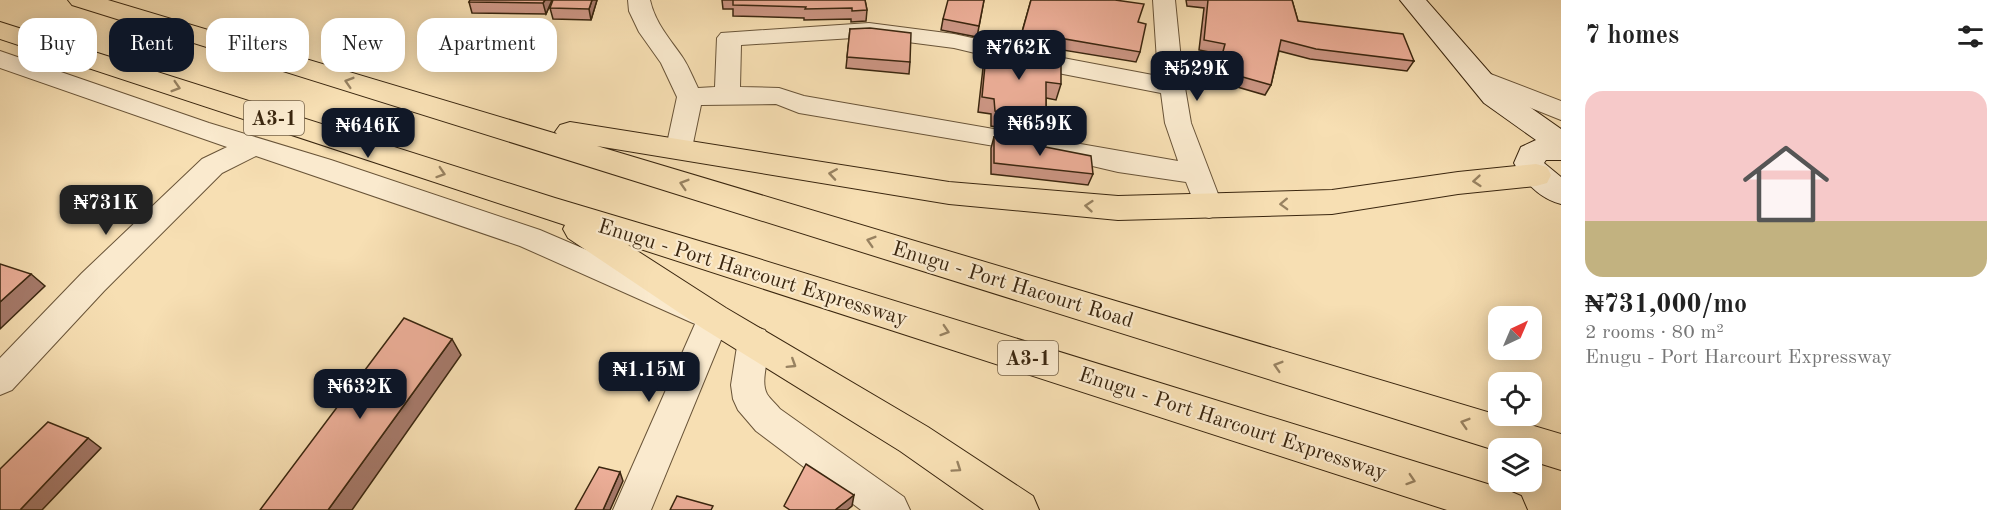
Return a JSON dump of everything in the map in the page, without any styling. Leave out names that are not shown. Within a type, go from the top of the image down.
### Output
[{"type":"highway","name":"A3-1","points":[[81,0],[465,118]]},
{"type":"highway","name":"Enugu - Port Harcourt Expressway","points":[[0,30],[548,208],[746,268],[1506,510]]},
{"type":"highway","points":[[465,118],[679,148],[949,193],[1118,208],[1332,202],[1532,169]]},
{"type":"highway","name":"Enugu - Port Hacourt Road","points":[[465,118],[1561,452]]},
{"type":"highway","points":[[548,208],[714,318],[754,340],[914,439],[1019,510]]},
{"type":"main road","points":[[1413,0],[1487,87],[1561,143]]},
{"type":"main road","points":[[1487,87],[1532,169],[1561,193]]},
{"type":"main road","points":[[1532,169],[1532,154],[1541,149],[1561,150]]},
{"type":"street","points":[[639,0],[651,32],[672,62],[690,97],[679,148]]},
{"type":"street","points":[[1164,0],[1178,123],[1209,207]]},
{"type":"street","points":[[727,95],[729,38],[869,30],[954,41],[1173,87]]},
{"type":"street","points":[[0,59],[530,238],[714,318],[632,510]]},
{"type":"street","points":[[1487,87],[1561,111]]},
{"type":"street","points":[[690,97],[779,96],[799,104],[1041,145],[1074,154],[1162,170],[1197,173]]},
{"type":"street","points":[[0,380],[93,282],[212,166],[253,146]]},
{"type":"street","points":[[754,340],[748,385],[750,399],[768,420],[891,510]]},
{"type":"building","points":[[470,0],[545,0],[543,3],[469,2]]},
{"type":"building","points":[[553,0],[592,0],[589,9],[550,8]]},
{"type":"building","points":[[733,0],[865,0],[867,10],[733,5]]},
{"type":"building","points":[[948,0],[984,0],[979,26],[943,19]]},
{"type":"building","points":[[1031,0],[1115,0],[1144,4],[1138,22],[1146,24],[1140,52],[1059,38],[1059,44],[1021,36]]},
{"type":"building","points":[[1208,0],[1292,0],[1298,21],[1403,34],[1414,61],[1316,49],[1281,40],[1271,85],[1218,70],[1225,44],[1204,40]]},
{"type":"building","points":[[870,28],[911,33],[910,62],[847,57],[850,29]]},
{"type":"building","points":[[987,44],[1061,59],[1061,84],[1046,82],[1046,119],[995,111],[994,99],[982,97]]},
{"type":"building","points":[[994,137],[1091,156],[1093,174],[994,163]]},
{"type":"building","points":[[0,264],[31,274],[0,302]]},
{"type":"building","points":[[404,318],[452,339],[328,510],[260,510]]},
{"type":"building","points":[[48,422],[88,438],[20,510],[0,510],[0,469]]},
{"type":"building","points":[[806,464],[854,495],[835,510],[790,510],[784,506]]},
{"type":"building","points":[[599,467],[620,472],[603,510],[575,510]]},
{"type":"building","points":[[677,496],[713,506],[711,510],[670,510]]}]
